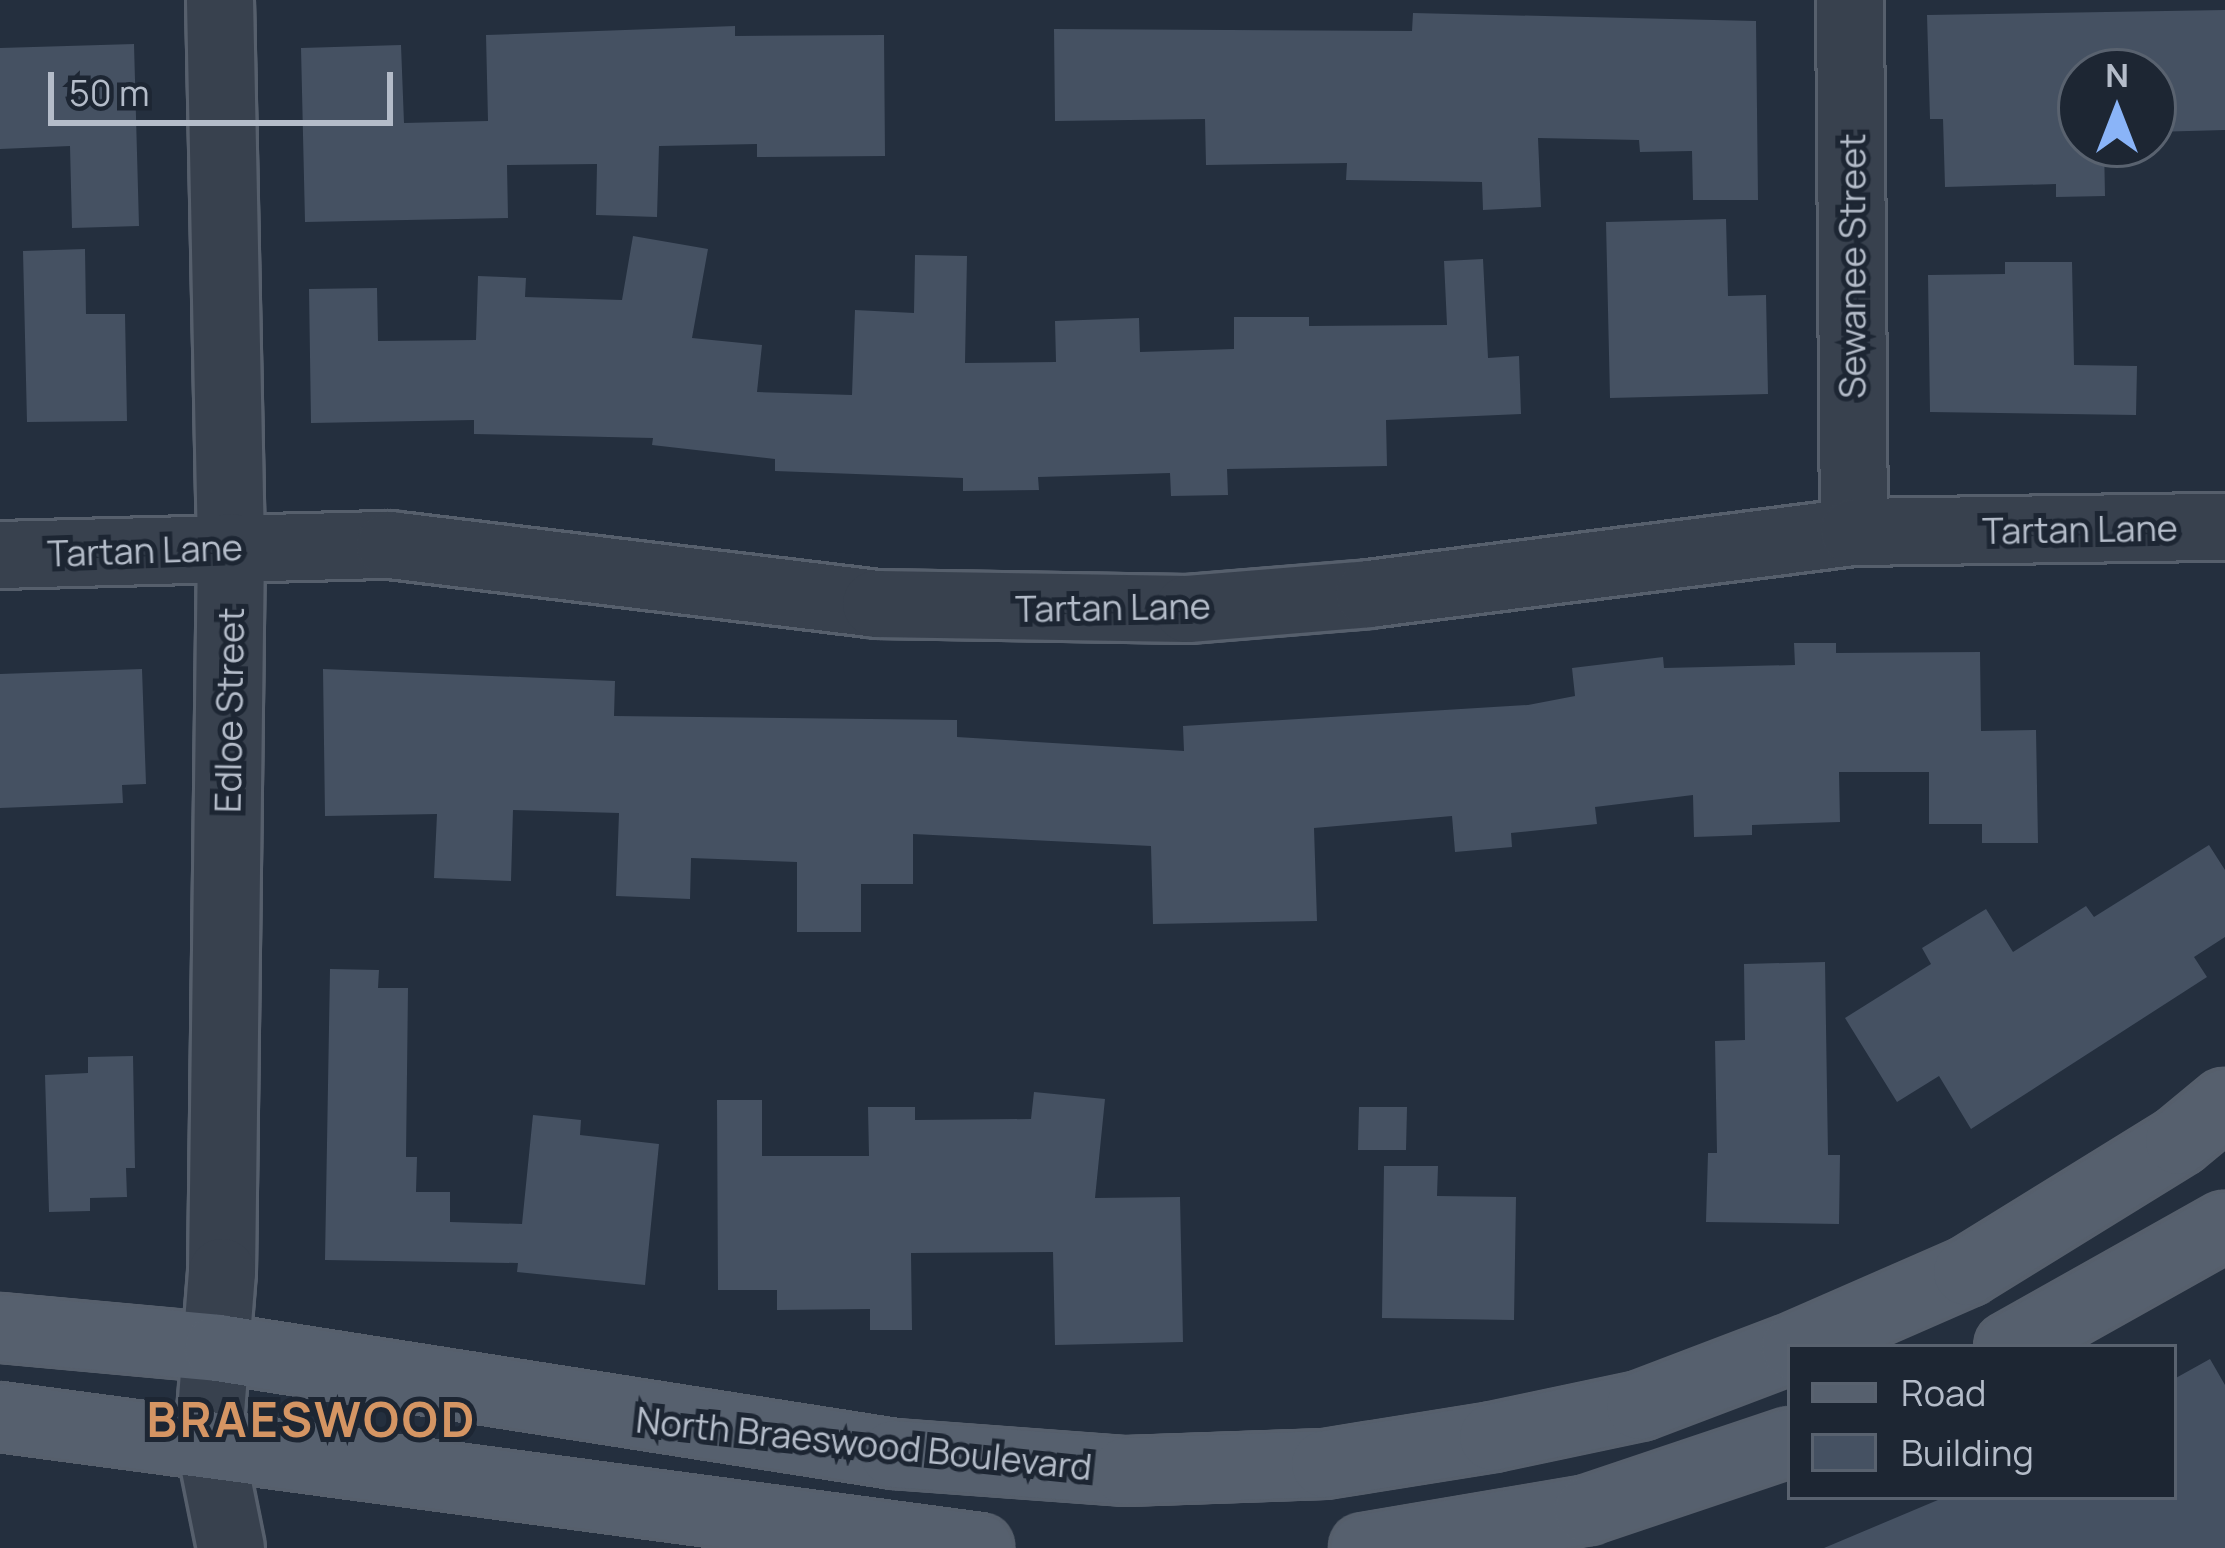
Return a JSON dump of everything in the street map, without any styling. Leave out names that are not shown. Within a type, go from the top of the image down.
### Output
[{"type":"main road","name":"North Braeswood Boulevard","points":[[1801,1344],[1967,1272],[2179,1141],[2225,1103]]},
{"type":"main road","points":[[2014,1344],[2225,1226]]},
{"type":"main road","name":"North Braeswood Boulevard","points":[[0,1328],[218,1348],[829,1445],[1126,1472],[1325,1464],[1623,1410],[1787,1350]]},
{"type":"main road","points":[[1623,1410],[1651,1490]]},
{"type":"main road","points":[[0,1417],[209,1439],[980,1548]]},
{"type":"main road","points":[[1364,1548],[1588,1510],[1787,1443]]},
{"type":"street","name":"Edloe Street","points":[[220,0],[231,547],[218,1348],[209,1439],[231,1548]]},
{"type":"street","name":"Sewanee Street","points":[[1850,0],[1854,532]]},
{"type":"street","name":"Tartan Lane","points":[[0,555],[231,547],[515,555],[876,604],[1188,609],[1369,594],[1854,532],[2225,527]]},
{"type":"building","points":[[2225,10],[2225,130],[2177,131],[2177,48],[2057,48],[2057,168],[2104,168],[2105,196],[2056,197],[2056,184],[1945,187],[1943,119],[1930,119],[1927,15]]},
{"type":"building","points":[[1413,13],[1756,21],[1758,200],[1693,200],[1692,151],[1640,152],[1639,140],[1538,138],[1541,207],[1483,210],[1482,182],[1346,180],[1347,163],[1206,165],[1205,119],[1055,121],[1054,29],[1412,31]]},
{"type":"building","points":[[735,26],[735,36],[884,35],[885,156],[757,157],[757,144],[659,146],[657,217],[596,215],[597,164],[507,165],[508,218],[305,222],[301,48],[401,45],[404,123],[488,121],[486,35]]},
{"type":"building","points":[[134,44],[139,226],[72,228],[70,146],[0,149],[0,48]]},
{"type":"building","points":[[1726,219],[1728,296],[1766,295],[1768,394],[1610,398],[1606,222]]},
{"type":"building","points":[[633,236],[708,249],[692,338],[762,345],[757,392],[852,395],[855,310],[914,313],[915,255],[967,256],[965,363],[1056,362],[1055,321],[1139,318],[1140,352],[1234,349],[1234,317],[1309,317],[1309,326],[1447,325],[1444,261],[1483,259],[1488,358],[1519,356],[1521,414],[1386,420],[1387,466],[1227,469],[1228,495],[1171,496],[1170,473],[1038,477],[1039,490],[963,491],[963,478],[775,471],[775,459],[652,445],[653,438],[474,434],[474,420],[311,423],[309,289],[377,288],[378,341],[476,340],[478,276],[526,278],[525,297],[622,300]]},
{"type":"building","points":[[85,249],[86,314],[125,314],[127,421],[27,422],[23,251]]},
{"type":"building","points":[[2005,262],[2072,262],[2074,365],[2137,366],[2136,415],[1930,412],[1928,275],[2005,274]]},
{"type":"building","points":[[1794,643],[1836,643],[1836,653],[1980,652],[1981,731],[2036,730],[2038,843],[1982,843],[1982,824],[1929,824],[1929,772],[1839,772],[1840,822],[1752,825],[1752,835],[1694,837],[1693,795],[1595,807],[1597,824],[1511,833],[1512,847],[1455,852],[1452,816],[1314,828],[1317,921],[1153,924],[1151,846],[913,834],[913,884],[861,884],[861,932],[797,932],[797,862],[691,858],[690,899],[616,896],[619,813],[513,810],[511,881],[434,878],[437,814],[325,816],[323,669],[615,681],[614,716],[957,720],[957,737],[1184,751],[1183,726],[1528,705],[1575,696],[1572,668],[1663,657],[1664,668],[1795,665]]},
{"type":"building","points":[[142,669],[146,784],[122,785],[123,803],[0,808],[0,674]]},
{"type":"building","points":[[2209,845],[2225,870],[2225,937],[2194,957],[2207,977],[1971,1129],[1939,1076],[1897,1102],[1845,1018],[1931,964],[1922,948],[1986,909],[2013,952],[2086,906],[2094,917]]},
{"type":"building","points":[[1825,962],[1828,1155],[1840,1155],[1839,1224],[1706,1222],[1708,1153],[1717,1153],[1715,1041],[1745,1040],[1744,964]]},
{"type":"building","points":[[330,969],[379,970],[378,988],[408,988],[406,1157],[417,1157],[416,1192],[450,1192],[450,1222],[522,1224],[533,1115],[581,1120],[580,1135],[659,1144],[645,1285],[517,1272],[518,1263],[325,1260]]},
{"type":"building","points":[[133,1056],[135,1168],[126,1168],[127,1197],[90,1198],[90,1211],[49,1212],[45,1075],[88,1073],[88,1057]]},
{"type":"building","points":[[1034,1092],[1105,1099],[1095,1198],[1180,1197],[1183,1342],[1055,1345],[1053,1252],[911,1253],[912,1330],[870,1330],[870,1309],[777,1310],[777,1290],[718,1290],[717,1100],[762,1100],[762,1156],[869,1156],[868,1107],[915,1107],[915,1120],[1031,1119]]},
{"type":"building","points":[[1359,1107],[1407,1107],[1406,1150],[1358,1150]]},
{"type":"building","points":[[1384,1166],[1438,1166],[1437,1196],[1516,1197],[1514,1320],[1382,1318]]},
{"type":"building","points":[[2210,1359],[2225,1385],[2225,1548],[1824,1548],[1938,1500],[2177,1500],[2177,1377]]},
{"type":"district","name":"BRAESWOOD","points":[[312,1419]]}]
